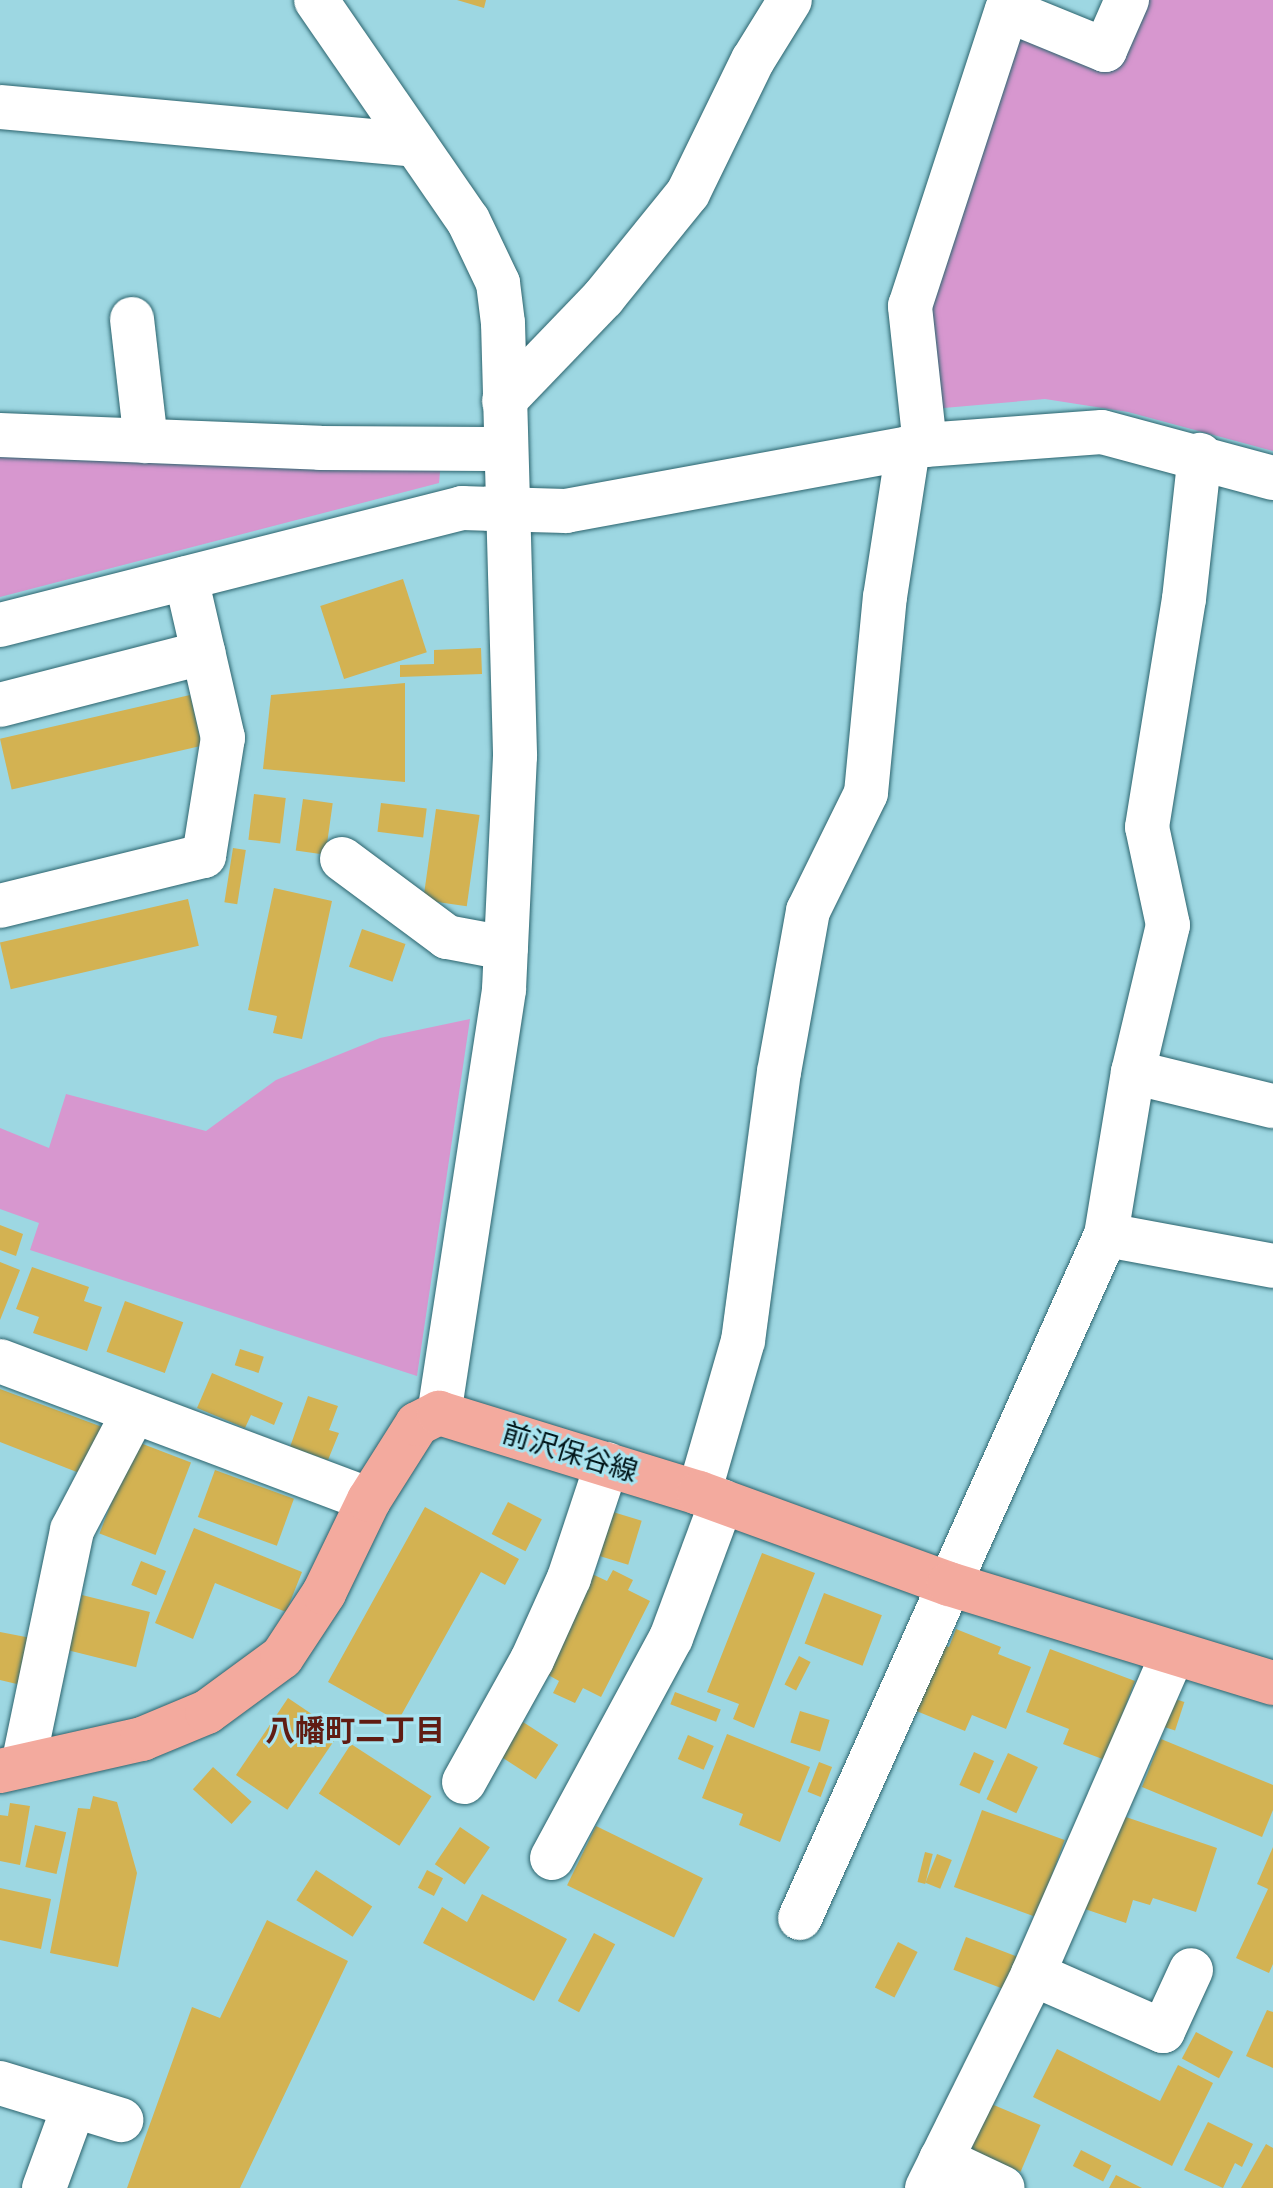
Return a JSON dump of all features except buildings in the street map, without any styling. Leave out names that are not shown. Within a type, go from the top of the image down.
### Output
[{"type":"main road","name":"前沢保谷線","points":[[439,1413],[711,1497],[949,1584],[1273,1683]]},
{"type":"main road","points":[[12,1768],[142,1739],[207,1712],[282,1657],[324,1593],[369,1500],[417,1424],[439,1413]]},
{"type":"street","points":[[316,0],[468,220],[498,283],[510,507],[515,756],[506,948],[467,1252],[439,1413]]},
{"type":"street","points":[[504,401],[594,309],[688,193],[753,60],[790,0]]},
{"type":"street","points":[[552,1858],[671,1638],[711,1497],[743,1341],[779,1072],[808,911],[866,793],[885,597],[917,446],[910,306],[1007,10],[1105,50],[1127,0]]},
{"type":"street","points":[[0,107],[415,145]]},
{"type":"street","points":[[132,319],[146,441]]},
{"type":"street","points":[[0,625],[462,508],[566,511],[917,446],[1102,432],[1200,455],[1273,478]]},
{"type":"street","points":[[0,435],[505,449]]},
{"type":"street","points":[[800,1918],[1106,1235],[1133,1072],[1168,925],[1147,827],[1184,599],[1200,455]]},
{"type":"street","points":[[0,906],[204,856],[223,738],[186,578]]},
{"type":"street","points":[[0,705],[203,653]]},
{"type":"street","points":[[342,859],[447,937],[506,948]]},
{"type":"street","points":[[1133,1072],[1273,1106]]},
{"type":"street","points":[[1106,1235],[1273,1266]]},
{"type":"street","points":[[0,1361],[369,1500]]},
{"type":"street","points":[[12,1768],[72,1530],[134,1412]]},
{"type":"street","points":[[464,1782],[550,1619],[607,1464]]},
{"type":"street","points":[[1003,2188],[934,2174],[1033,1974],[1173,1653]]},
{"type":"street","points":[[1033,1974],[1163,2031],[1191,1970]]},
{"type":"street","points":[[0,2083],[121,2120]]},
{"type":"street","points":[[44,2188],[74,2106]]},
{"type":"shaded area","points":[[1127,0],[1273,0],[1273,451],[1128,412],[1045,399],[921,410],[912,331],[1005,14],[1105,50]]},
{"type":"shaded area","points":[[0,449],[441,460],[439,483],[0,597]]},
{"type":"shaded area","points":[[470,1019],[417,1376],[30,1250],[39,1223],[0,1209],[0,1128],[49,1148],[66,1094],[206,1131],[276,1080],[380,1038]]},
{"type":"district","name":"八幡町二丁目","points":[[355,1731]]}]
